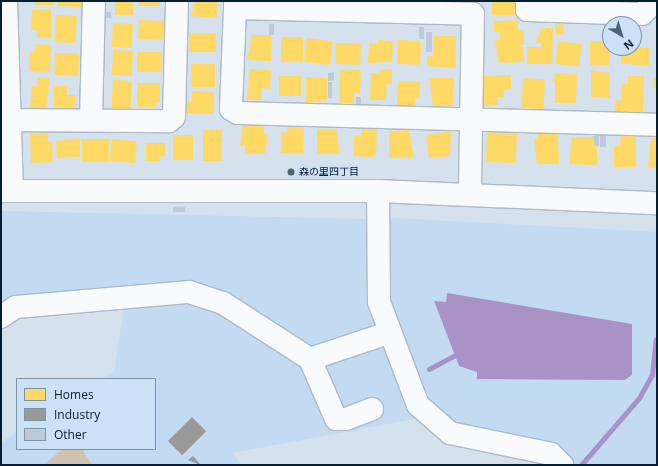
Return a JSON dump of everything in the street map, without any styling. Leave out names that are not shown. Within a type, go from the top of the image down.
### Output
[{"type":"street","points":[[6,1],[6,191],[378,190],[657,203]]},
{"type":"street","points":[[91,120],[94,1]]},
{"type":"street","points":[[7,120],[169,121],[174,117],[177,1]]},
{"type":"street","points":[[528,1],[527,10],[642,14],[655,1]]},
{"type":"street","points":[[470,194],[471,119],[473,14],[235,4],[231,109],[238,113],[471,119],[657,124]]},
{"type":"street","points":[[378,190],[376,288],[388,333],[412,394],[432,420],[450,433],[546,453],[562,465]]},
{"type":"street","points":[[1,317],[16,307],[189,292],[222,303],[310,359],[336,419],[346,419],[372,409]]},
{"type":"street","points":[[310,359],[388,333]]},
{"type":"shaded area","points":[[1,211],[369,219],[380,228],[394,218],[657,232],[657,465],[574,465],[566,455],[470,431],[436,415],[232,453],[242,465],[1,465],[1,443],[16,433],[16,450],[156,450],[156,378],[103,378],[114,372],[126,293],[1,311]]},
{"type":"shaded area","points":[[447,293],[632,324],[632,375],[625,380],[477,379],[477,372],[459,366],[434,301],[446,302]]},
{"type":"shaded area","points":[[62,450],[83,450],[92,465],[43,465]]},
{"type":"building: Homes","points":[[35,1],[53,1],[53,5],[35,5]]},
{"type":"building: Homes","points":[[57,1],[81,1],[81,7],[57,6]]},
{"type":"building: Homes","points":[[115,1],[133,1],[133,15],[115,15]]},
{"type":"building: Homes","points":[[139,1],[160,1],[160,6],[139,6]]},
{"type":"building: Homes","points":[[195,1],[217,1],[218,18],[191,16]]},
{"type":"building: Homes","points":[[492,1],[516,1],[516,15],[492,15]]},
{"type":"building: Homes","points":[[51,9],[51,37],[37,38],[37,30],[31,30],[32,10]]},
{"type":"building: Homes","points":[[56,15],[77,16],[76,43],[55,42]]},
{"type":"building: Homes","points":[[139,20],[164,21],[163,40],[138,39]]},
{"type":"building: Homes","points":[[518,20],[518,30],[524,30],[524,45],[518,45],[523,48],[524,62],[499,63],[495,40],[500,40],[500,31],[494,32],[494,21]]},
{"type":"building: Homes","points":[[113,23],[133,24],[132,48],[112,47]]},
{"type":"building: Homes","points":[[563,24],[564,34],[556,35],[555,25]]},
{"type":"building: Homes","points":[[541,28],[553,28],[552,64],[527,64],[527,47],[541,47],[541,43],[536,43]]},
{"type":"building: Homes","points":[[189,33],[216,33],[216,52],[189,52]]},
{"type":"building: Homes","points":[[252,35],[272,35],[271,61],[247,60]]},
{"type":"building: Homes","points":[[434,36],[456,36],[456,68],[427,66],[427,56],[434,56]]},
{"type":"building: Homes","points":[[281,37],[303,37],[303,62],[281,62]]},
{"type":"building: Homes","points":[[307,38],[333,41],[330,65],[304,62]]},
{"type":"building: Homes","points":[[378,40],[393,41],[392,62],[368,63],[369,43],[377,44]]},
{"type":"building: Homes","points":[[398,40],[421,41],[420,65],[397,64]]},
{"type":"building: Homes","points":[[558,41],[582,44],[579,67],[555,64]]},
{"type":"building: Homes","points":[[590,41],[602,41],[602,56],[610,56],[610,65],[590,65]]},
{"type":"building: Homes","points":[[336,43],[361,44],[360,65],[335,64]]},
{"type":"building: Homes","points":[[36,44],[51,45],[50,72],[29,71],[30,52],[35,52]]},
{"type":"building: Homes","points":[[642,48],[650,48],[649,66],[621,63],[621,56],[642,56]]},
{"type":"building: Homes","points":[[113,50],[133,51],[132,76],[112,75]]},
{"type":"building: Homes","points":[[137,52],[162,52],[162,72],[137,72]]},
{"type":"building: Homes","points":[[55,53],[79,54],[78,76],[54,75]]},
{"type":"building: Homes","points":[[191,64],[215,64],[215,87],[191,87]]},
{"type":"building: Homes","points":[[249,69],[271,70],[270,89],[262,88],[261,100],[248,99]]},
{"type":"building: Homes","points":[[340,69],[361,70],[360,94],[354,93],[354,103],[339,103]]},
{"type":"building: Homes","points":[[380,69],[392,69],[392,84],[387,84],[386,100],[370,100],[371,73],[379,73]]},
{"type":"building: Homes","points":[[591,70],[610,73],[610,98],[591,97]]},
{"type":"building: Homes","points":[[556,73],[577,74],[576,103],[555,103],[555,81],[552,81]]},
{"type":"building: Homes","points":[[511,75],[511,90],[504,90],[504,97],[498,97],[498,105],[483,106],[482,76]]},
{"type":"building: Homes","points":[[279,76],[301,76],[301,96],[279,96]]},
{"type":"building: Homes","points":[[628,76],[644,76],[643,113],[615,112],[616,100],[621,101],[622,84],[628,84]]},
{"type":"building: Homes","points":[[37,77],[50,78],[46,110],[30,110],[32,86],[37,86]]},
{"type":"building: Homes","points":[[306,77],[327,78],[327,100],[305,104]]},
{"type":"building: Homes","points":[[429,78],[454,78],[453,106],[433,106]]},
{"type":"building: Homes","points":[[523,78],[545,79],[543,109],[521,108]]},
{"type":"building: Homes","points":[[654,78],[657,78],[657,88],[653,88]]},
{"type":"building: Homes","points":[[113,80],[132,81],[130,110],[111,109]]},
{"type":"building: Homes","points":[[398,81],[420,81],[419,98],[415,98],[415,105],[397,105]]},
{"type":"building: Homes","points":[[137,83],[160,83],[160,103],[156,103],[155,107],[137,107]]},
{"type":"building: Homes","points":[[54,86],[67,86],[67,95],[76,95],[76,109],[54,109]]},
{"type":"building: Homes","points":[[192,91],[214,92],[214,114],[183,113],[183,101],[192,101]]},
{"type":"building: Homes","points":[[243,125],[264,125],[264,134],[268,134],[265,154],[245,154],[245,145],[240,145]]},
{"type":"building: Homes","points":[[287,127],[304,127],[303,154],[281,153],[282,132],[287,133]]},
{"type":"building: Homes","points":[[362,127],[377,128],[376,155],[372,157],[353,156],[354,136],[361,136]]},
{"type":"building: Homes","points":[[317,129],[336,129],[340,154],[317,154]]},
{"type":"building: Homes","points":[[203,130],[222,130],[222,161],[203,161]]},
{"type":"building: Homes","points":[[409,130],[414,157],[389,158],[389,131]]},
{"type":"building: Homes","points":[[451,131],[450,156],[429,158],[426,135]]},
{"type":"building: Homes","points":[[48,132],[48,141],[52,141],[53,162],[31,163],[30,134]]},
{"type":"building: Homes","points":[[487,132],[517,133],[516,163],[486,162]]},
{"type":"building: Homes","points":[[538,133],[558,133],[559,164],[537,164],[534,139],[538,139]]},
{"type":"building: Homes","points":[[173,135],[193,135],[193,160],[173,160]]},
{"type":"building: Homes","points":[[621,135],[636,136],[636,167],[614,167],[614,146],[620,146]]},
{"type":"building: Homes","points":[[572,137],[593,137],[593,146],[597,146],[597,165],[569,164]]},
{"type":"building: Homes","points":[[80,138],[80,157],[57,158],[56,141]]},
{"type":"building: Homes","points":[[651,138],[657,138],[657,168],[648,168]]},
{"type":"building: Homes","points":[[82,139],[109,139],[109,162],[82,162]]},
{"type":"building: Homes","points":[[112,139],[137,141],[135,163],[110,161]]},
{"type":"building: Homes","points":[[146,143],[165,143],[165,156],[160,157],[160,161],[146,161]]},
{"type":"building: Industry","points":[[192,417],[206,431],[182,455],[168,441]]},
{"type":"building: Industry","points":[[193,456],[200,464],[200,465],[188,460]]},
{"type":"building: Other","points":[[102,12],[111,12],[111,18],[102,18]]},
{"type":"building: Other","points":[[269,24],[274,24],[274,35],[269,35]]},
{"type":"building: Other","points":[[419,27],[424,27],[424,39],[419,39]]},
{"type":"building: Other","points":[[426,32],[432,32],[432,52],[426,52]]},
{"type":"building: Other","points":[[334,72],[334,80],[328,81],[328,73]]},
{"type":"building: Other","points":[[328,82],[332,82],[332,98],[328,98]]},
{"type":"building: Other","points":[[356,97],[361,97],[361,108],[356,108]]},
{"type":"building: Other","points":[[599,135],[599,146],[594,146],[593,136]]},
{"type":"building: Other","points":[[600,135],[606,135],[606,147],[600,147]]},
{"type":"building: Other","points":[[173,207],[185,207],[185,212],[173,212]]},
{"type":"waterway","points":[[581,465],[639,398],[652,375],[656,339]]},
{"type":"waterway","points":[[429,369],[455,355]]},
{"type":"place","name":"森の里四丁目","points":[[291,172]]}]
